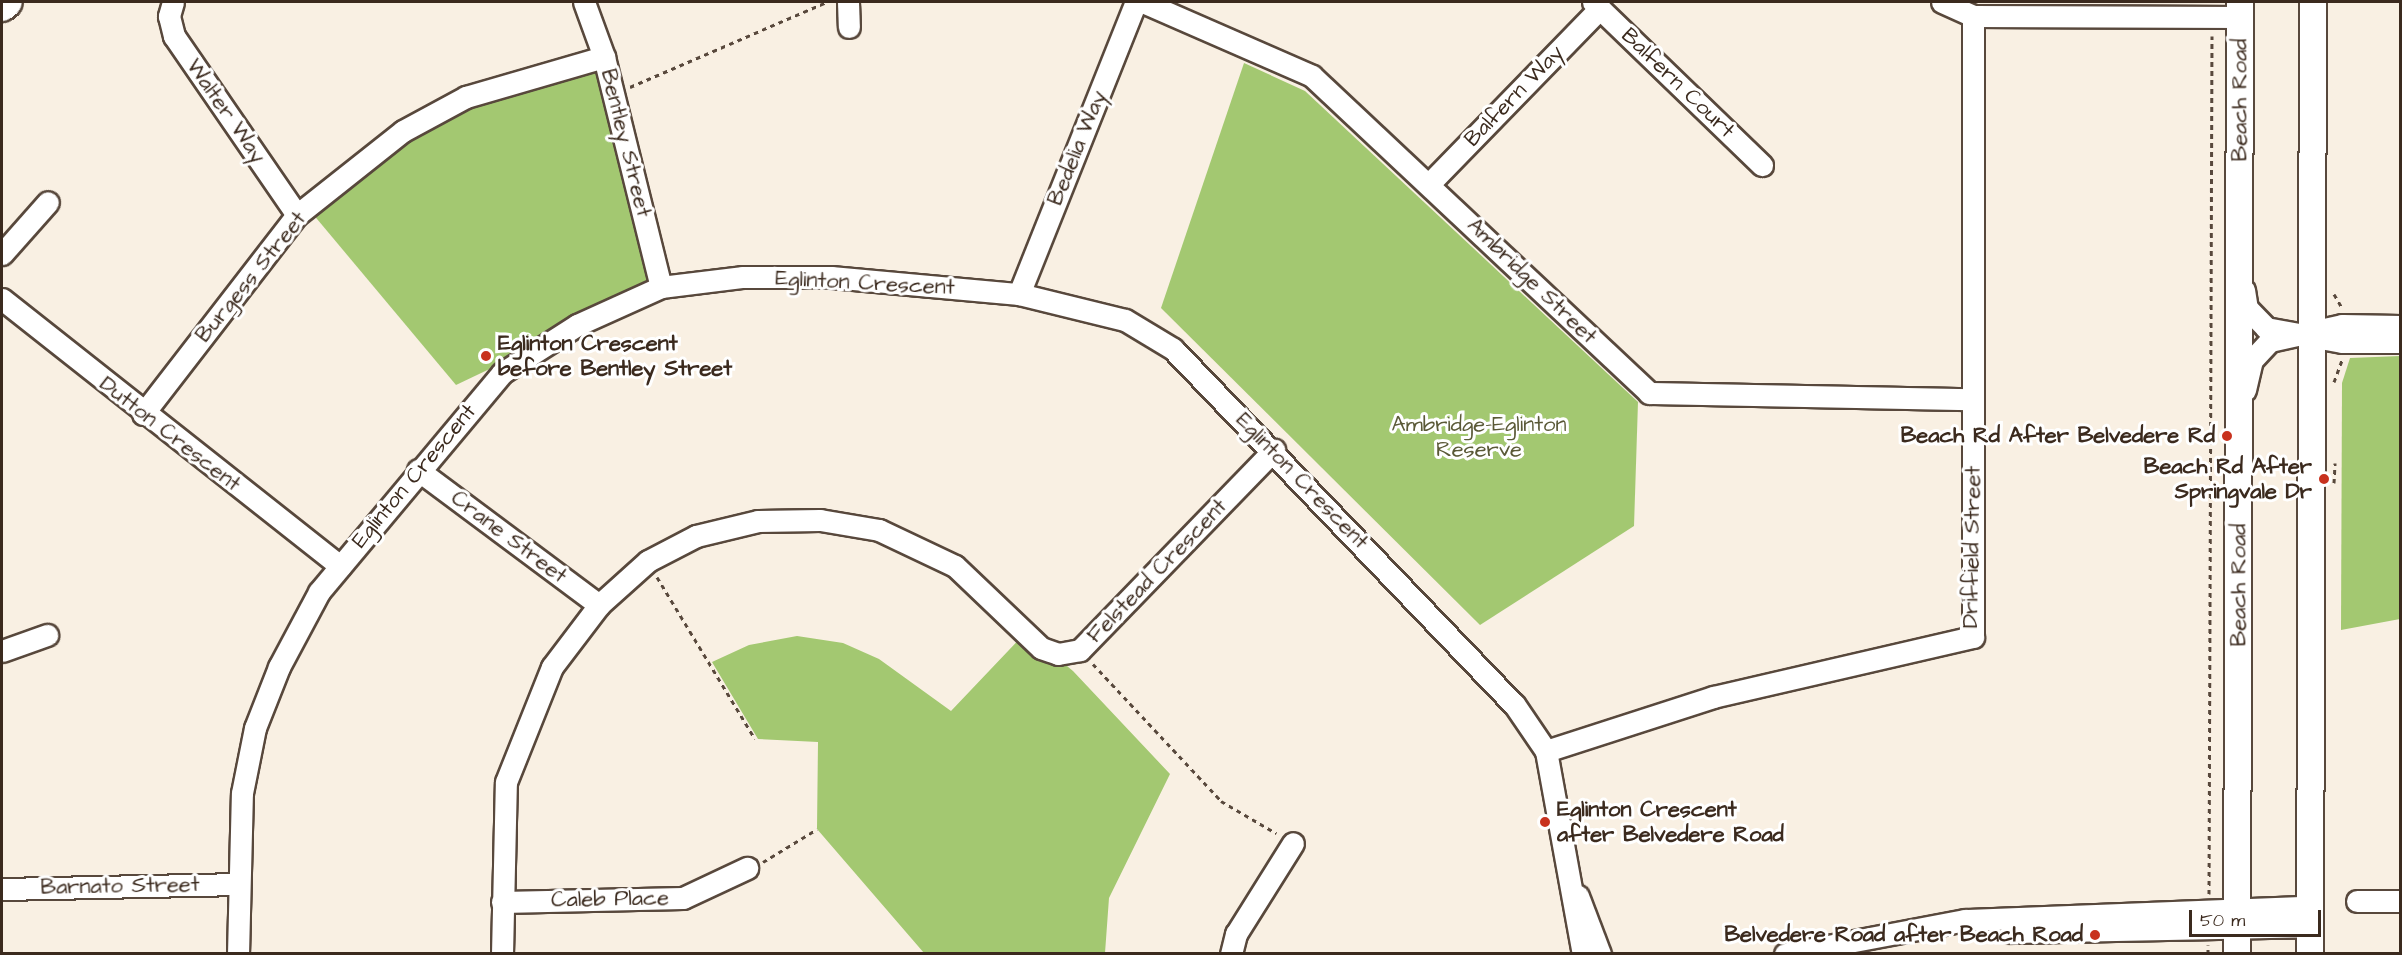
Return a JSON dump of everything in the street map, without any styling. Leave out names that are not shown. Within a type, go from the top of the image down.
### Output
[{"type":"highway","points":[[2,6],[7,2]]},
{"type":"main road","points":[[2310,954],[2313,2]]},
{"type":"main road","name":"Beach Road","points":[[2237,954],[2241,266],[2240,9]]},
{"type":"street","name":"Walter Way","points":[[173,2],[169,16],[174,36],[297,215]]},
{"type":"street","name":"Bentley Street","points":[[584,2],[604,57],[614,94],[661,287]]},
{"type":"street","points":[[848,2],[849,27]]},
{"type":"street","name":"Bedelia Way","points":[[1019,294],[1136,2]]},
{"type":"street","name":"Ambridge Street","points":[[1143,2],[1312,76],[1649,393],[1973,399]]},
{"type":"street","points":[[1942,2],[1973,16],[2213,17],[2240,9]]},
{"type":"street","name":"Balfern Way","points":[[1429,184],[1597,5]]},
{"type":"street","name":"Balfern Court","points":[[1597,5],[1762,165]]},
{"type":"street","name":"Driffield Street","points":[[1546,752],[1713,697],[1973,637],[1973,16]]},
{"type":"street","name":"Burgess Street","points":[[143,414],[297,215],[403,131],[466,97],[604,57]]},
{"type":"street","points":[[2,254],[48,202]]},
{"type":"street","points":[[2241,266],[2247,308],[2257,322],[2342,342],[2400,342]]},
{"type":"street","name":"Eglinton Crescent","points":[[238,954],[242,793],[255,728],[279,667],[340,566],[418,470],[502,373],[577,325],[661,287],[743,277],[831,277],[1019,294],[1125,320],[1173,349],[1274,450],[1514,704],[1546,752],[1576,893],[1583,954]]},
{"type":"street","name":"Dutton Crescent","points":[[2,299],[143,414],[340,566]]},
{"type":"street","points":[[2240,423],[2246,382],[2260,346],[2342,325],[2400,326]]},
{"type":"street","name":"Felstead Crescent","points":[[502,954],[506,782],[552,667],[599,605],[648,561],[696,536],[758,520],[820,520],[879,530],[955,566],[1041,648],[1058,654],[1080,650],[1274,450]]},
{"type":"street","name":"Crane Street","points":[[418,470],[599,605]]},
{"type":"street","points":[[2,651],[46,635]]},
{"type":"street","points":[[1231,954],[1236,934],[1293,843]]},
{"type":"street","name":"Caleb Place","points":[[502,902],[683,897],[747,868]]},
{"type":"street","name":"Barnato Street","points":[[2,889],[238,884]]},
{"type":"street","name":"Eglinton Crescent","points":[[1576,893],[1600,954]]},
{"type":"street","points":[[2357,901],[2400,901]]},
{"type":"street","points":[[1785,954],[1965,920],[2208,910],[2237,918]]},
{"type":"street","points":[[1845,954],[1968,933],[2237,918],[2310,917]]},
{"type":"path","points":[[614,94],[826,2]]},
{"type":"path","points":[[2208,910],[2213,17]]},
{"type":"path","points":[[648,561],[756,740]]},
{"type":"path","points":[[1080,650],[1221,801],[1293,843]]},
{"type":"path","points":[[747,868],[817,829]]},
{"type":"green space","points":[[604,57],[661,287],[456,385],[307,207],[403,131]]},
{"type":"green space","name":"Ambridge-Eglinton Reserve","points":[[1244,63],[1305,91],[1638,402],[1634,526],[1480,625],[1161,308]]},
{"type":"green space","points":[[2400,356],[2400,619],[2341,630],[2342,383],[2350,358]]},
{"type":"green space","points":[[1026,632],[1073,671],[1170,774],[1109,898],[1105,953],[924,953],[817,829],[818,742],[758,739],[712,662],[749,645],[797,636],[843,643],[879,659],[951,711]]},
{"type":"place","name":"Eglinton Crescent before Bentley Street","points":[[486,356]]},
{"type":"place","name":"Beach Rd After Belvedere Rd","points":[[2227,436]]},
{"type":"place","name":"Beach Rd After Springvale Dr","points":[[2324,479]]},
{"type":"place","name":"Eglinton Crescent after Belvedere Road","points":[[1545,822]]},
{"type":"place","name":"Belvedere Road after Beach Road","points":[[2095,935]]}]
